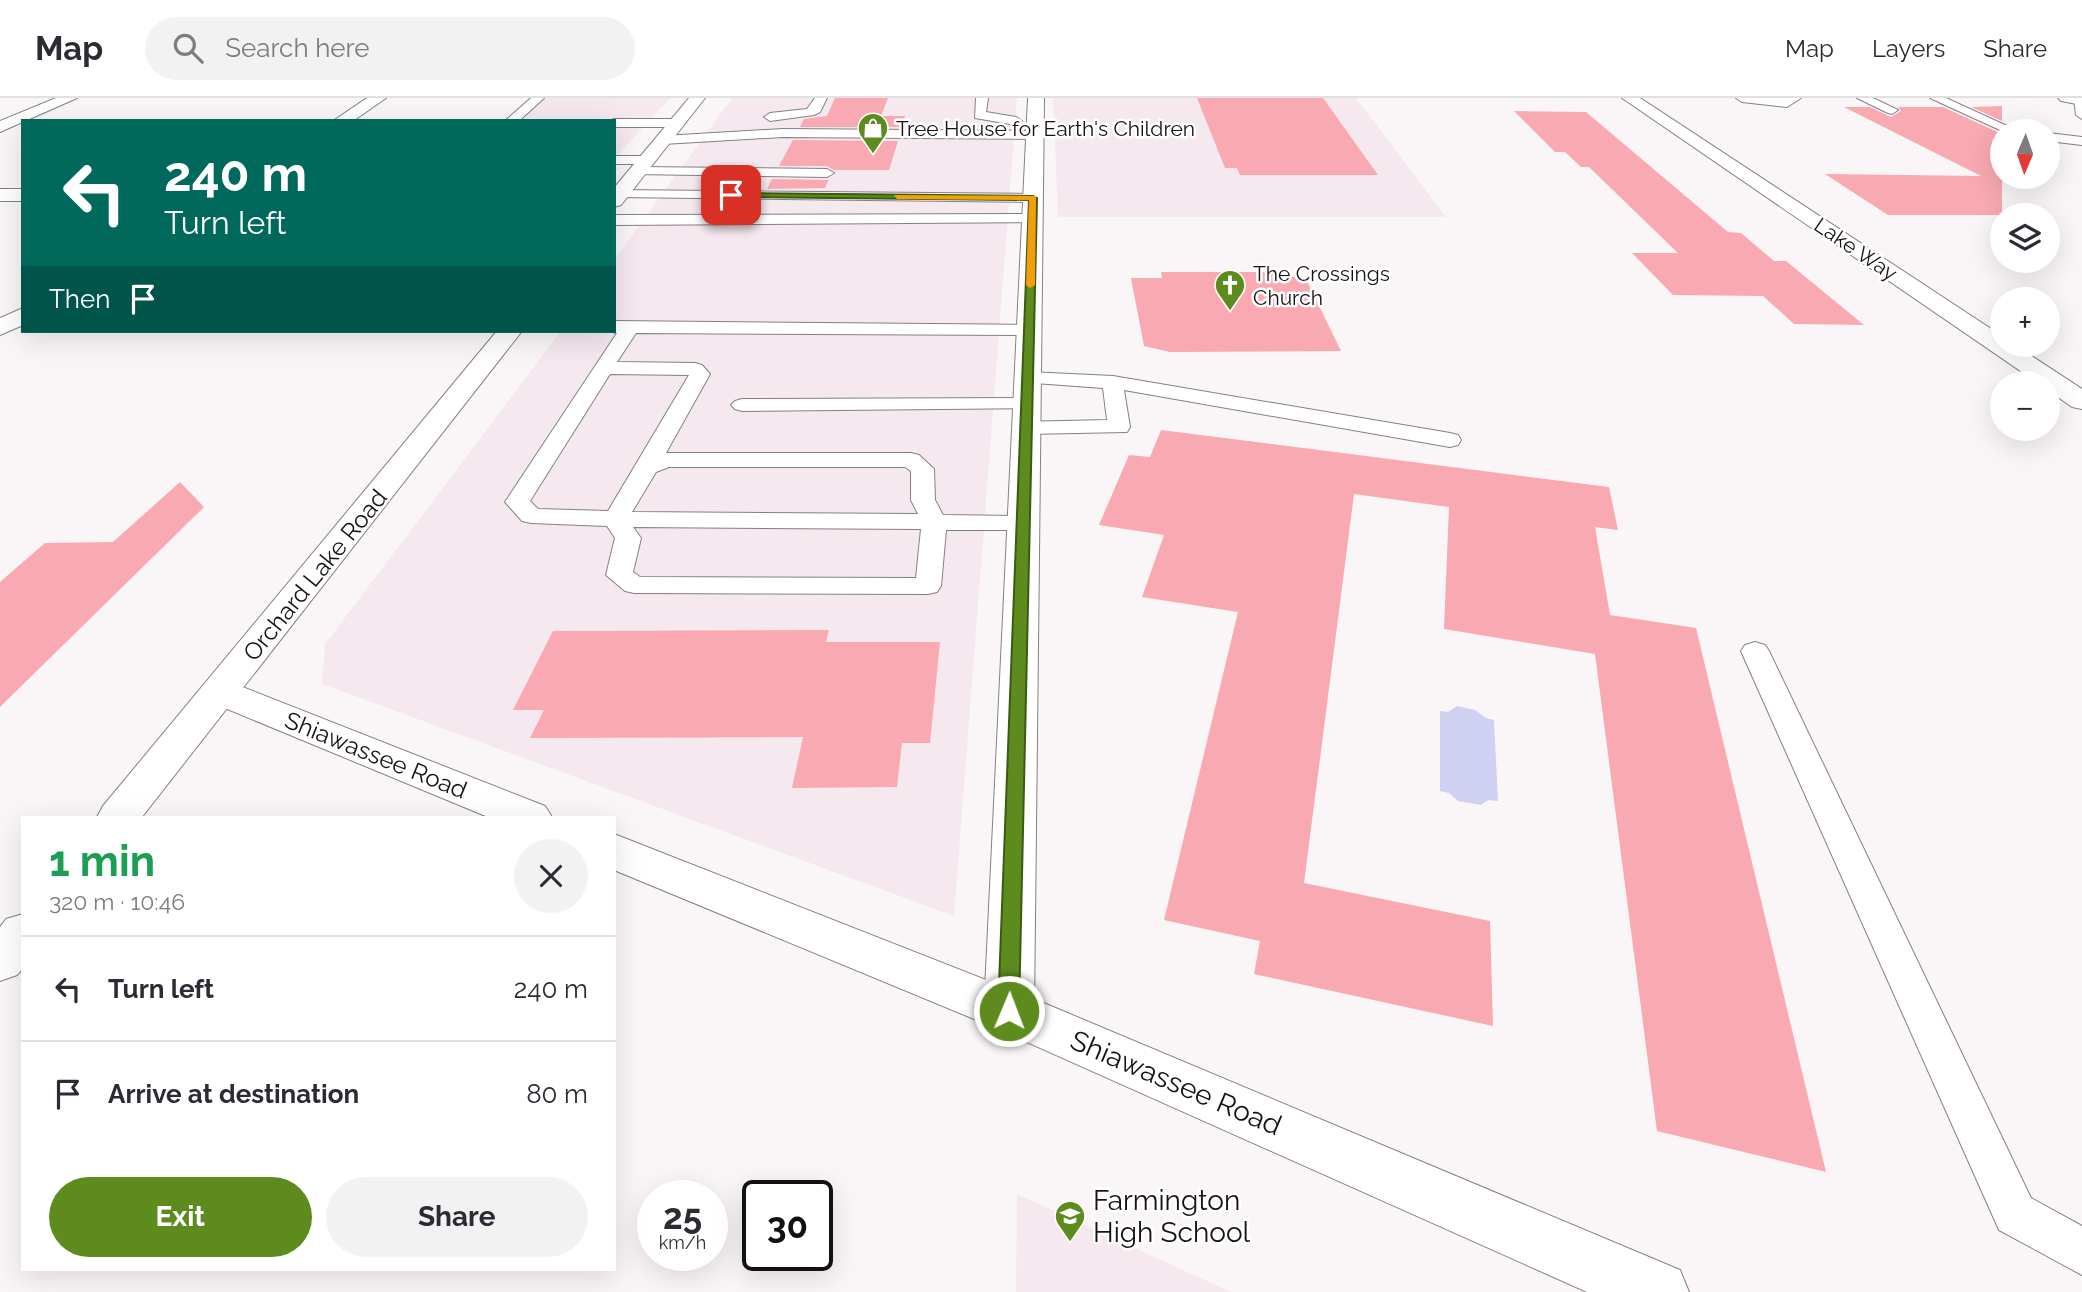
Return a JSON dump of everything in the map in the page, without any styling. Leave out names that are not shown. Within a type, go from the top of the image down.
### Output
[{"type":"street","points":[[0,127],[69,98]]},
{"type":"street","points":[[344,119],[378,98]]},
{"type":"street","points":[[616,196],[697,98]]},
{"type":"street","name":"Lake Way","points":[[1630,98],[2082,401]]},
{"type":"street","points":[[1009,1011],[1035,118]]},
{"type":"street","points":[[0,195],[21,195]]},
{"type":"street","points":[[0,328],[21,316]]},
{"type":"street","name":"Orchard Lake Road","points":[[119,816],[222,692],[508,333]]},
{"type":"street","name":"Shiawassee Road","points":[[222,692],[528,816]]},
{"type":"street","name":"Shiawassee Road","points":[[616,852],[1009,1011],[1658,1292]]},
{"type":"street","points":[[0,961],[21,935]]},
{"type":"lane","points":[[513,119],[538,98]]},
{"type":"lane","points":[[755,117],[782,117],[810,112],[816,109],[821,98]]},
{"type":"lane","points":[[982,98],[979,115],[1035,118]]},
{"type":"lane","points":[[1742,98],[1787,103],[1795,98]]},
{"type":"lane","points":[[1863,98],[1892,110]]},
{"type":"lane","points":[[1936,98],[1990,121]]},
{"type":"lane","points":[[616,123],[704,117]]},
{"type":"lane","points":[[663,140],[1035,118]]},
{"type":"lane","points":[[2060,138],[2082,141]]},
{"type":"lane","points":[[616,160],[642,166],[827,173]]},
{"type":"lane","points":[[616,196],[1032,208]]},
{"type":"lane","points":[[616,220],[1032,208]]},
{"type":"lane","points":[[1023,523],[531,516],[517,502],[604,368],[622,327],[1029,329]]},
{"type":"lane","points":[[604,368],[695,369],[700,374],[615,519]]},
{"type":"lane","points":[[1027,403],[1119,427],[1113,382]]},
{"type":"lane","points":[[742,404],[1027,403],[1113,382],[1450,440]]},
{"type":"lane","points":[[615,519],[628,538],[618,575],[634,585],[928,586],[934,522],[923,500],[922,469],[911,460],[667,460],[647,467]]},
{"type":"lane","points":[[1755,651],[2015,1214],[2082,1252]]},
{"type":"shaded area","points":[[536,98],[670,98],[616,157],[616,119],[510,119]]},
{"type":"shaded area","points":[[732,98],[1017,98],[954,916],[322,684],[325,644],[559,333],[616,333],[616,257]]},
{"type":"shaded area","points":[[1053,98],[1356,98],[1446,217],[1058,217]]},
{"type":"shaded area","name":"Farmington High School","points":[[1017,1194],[1231,1292],[1016,1292]]},
{"type":"water","points":[[1457,706],[1475,710],[1494,720],[1498,801],[1488,800],[1481,805],[1458,801],[1449,793],[1440,791],[1440,711],[1448,712]]},
{"type":"building","points":[[835,98],[888,98],[881,116],[905,116],[902,127],[800,127],[804,119],[827,116]]},
{"type":"building","points":[[1197,98],[1323,98],[1378,175],[1240,175],[1237,168],[1225,168]]},
{"type":"building","points":[[2002,106],[2002,119],[1998,119],[1971,107]]},
{"type":"building","points":[[1844,107],[1870,107],[1891,117],[1901,111],[1898,107],[1943,107],[1990,129],[1990,189],[2002,189],[2002,203],[1990,203],[1990,215],[1888,215],[1825,174],[1981,176]]},
{"type":"building","points":[[1514,111],[1586,112],[1728,232],[1741,233],[1774,261],[1786,261],[1864,325],[1794,324],[1763,296],[1673,295],[1632,253],[1678,253],[1589,167],[1581,167],[1565,152],[1555,152]]},
{"type":"building","points":[[793,140],[898,141],[889,170],[834,170],[827,166],[779,166]]},
{"type":"building","points":[[772,179],[829,179],[825,188],[767,189]]},
{"type":"building","name":"The Crossings Church","points":[[1161,272],[1275,272],[1277,277],[1305,277],[1341,351],[1170,352],[1144,346],[1131,278],[1162,278]]},
{"type":"building","points":[[1161,430],[1609,487],[1618,530],[1595,527],[1610,615],[1696,628],[1826,1172],[1657,1131],[1595,654],[1444,629],[1449,507],[1354,494],[1304,883],[1490,921],[1493,1026],[1254,974],[1260,941],[1164,920],[1238,612],[1142,597],[1164,535],[1099,525],[1129,455],[1150,457]]},
{"type":"building","points":[[180,482],[204,507],[0,707],[0,582],[45,543],[113,542]]},
{"type":"building","points":[[829,630],[826,642],[940,642],[930,743],[902,743],[897,787],[792,788],[803,737],[530,738],[544,710],[513,710],[553,631]]},
{"type":"slow traffic","points":[[897,197],[1033,198],[1030,285]]},
{"type":"place","name":"Tree House for Earth's Children","points":[[873,155]]},
{"type":"place","name":"The Crossings Church","points":[[1230,312]]},
{"type":"place","name":"Farmington High School","points":[[1070,1243]]},
{"type":"route","points":[[731,195],[1033,198],[1009,1011]]}]
